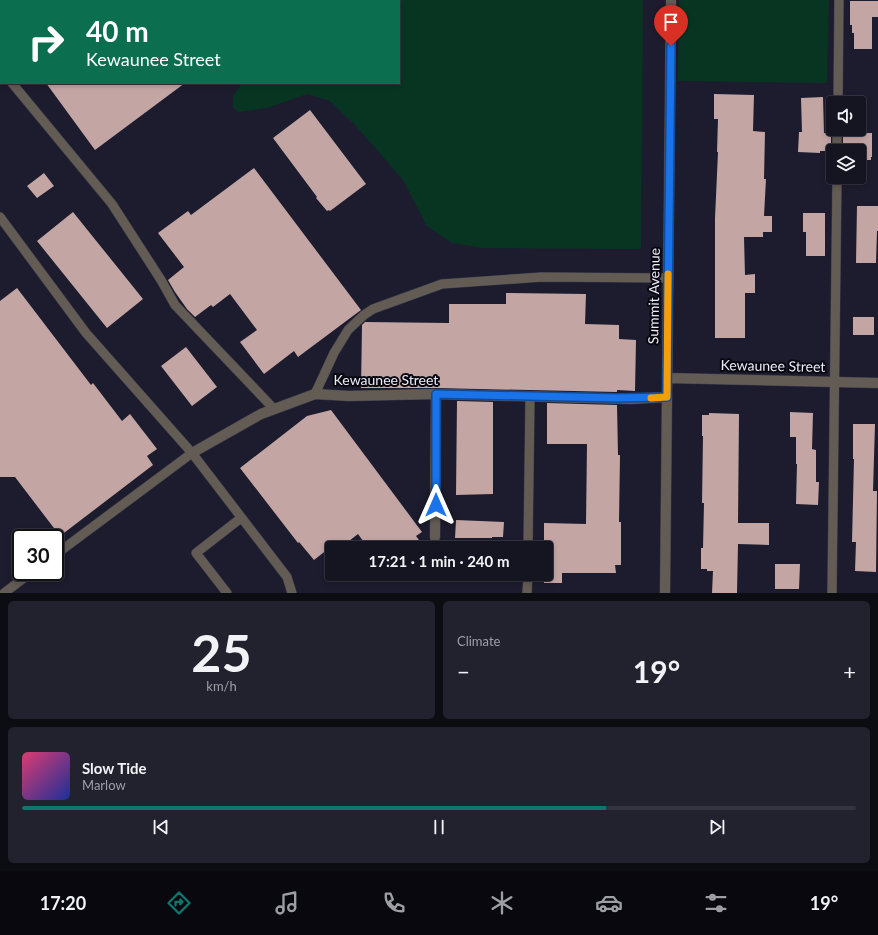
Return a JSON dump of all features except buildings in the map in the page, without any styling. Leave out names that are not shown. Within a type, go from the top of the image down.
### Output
[{"type":"street","name":"Summit Avenue","points":[[665,593],[672,0]]},
{"type":"street","name":"Kewaunee Street","points":[[667,378],[878,383]]},
{"type":"street","name":"Kewaunee Street","points":[[192,453],[261,414],[315,394],[348,396],[436,394],[631,399],[667,397]]},
{"type":"street","points":[[435,537],[436,394]]},
{"type":"lane","points":[[838,96],[839,0]]},
{"type":"lane","points":[[13,84],[112,204],[161,280],[175,305],[274,409]]},
{"type":"lane","points":[[832,593],[837,184]]},
{"type":"lane","points":[[0,217],[86,333],[192,453],[287,577],[292,593]]},
{"type":"lane","points":[[315,394],[334,353],[348,330],[364,315],[373,309],[442,284],[542,277],[668,278]]},
{"type":"lane","points":[[528,541],[530,397]]},
{"type":"lane","points":[[64,548],[192,453]]},
{"type":"lane","points":[[227,593],[196,553],[241,518]]},
{"type":"lane","points":[[0,587],[4,593],[20,581]]},
{"type":"lane","points":[[527,593],[528,581]]},
{"type":"green space","points":[[400,0],[643,0],[641,249],[483,248],[452,243],[427,226],[403,180],[356,126],[330,101],[307,94],[267,108],[238,112],[233,107],[233,96],[241,84],[400,84]]},
{"type":"green space","points":[[679,0],[829,0],[827,83],[678,81]]},
{"type":"slow traffic","points":[[651,398],[667,397],[668,274]]},
{"type":"route","points":[[436,505],[436,394],[631,399],[667,397],[671,46]]}]
